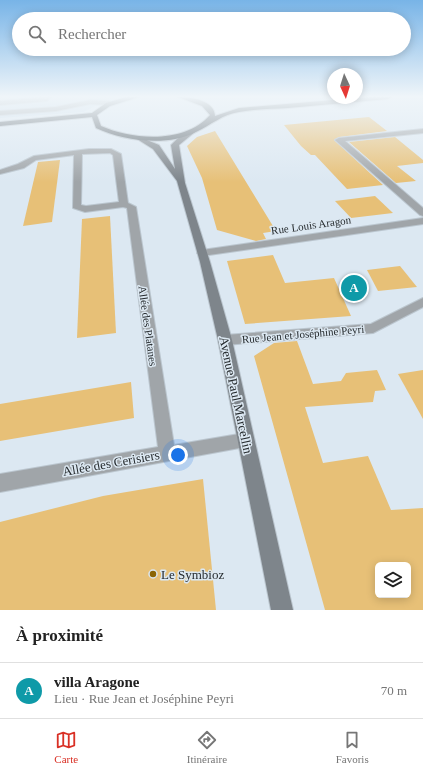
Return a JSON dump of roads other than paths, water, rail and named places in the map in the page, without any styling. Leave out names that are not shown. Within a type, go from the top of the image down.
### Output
[{"type":"main road","points":[[96,125],[107,133],[140,139],[168,137],[193,131],[202,125]]},
{"type":"street","name":"Avenue Paul Marcellin","points":[[193,131],[179,140],[175,145],[181,183],[202,253],[225,340],[282,610]]},
{"type":"street","points":[[423,131],[339,140],[423,213]]},
{"type":"street","name":"Avenue Paul Marcellin","points":[[140,139],[156,147],[181,183]]},
{"type":"street","name":"Allée des Platanes","points":[[72,153],[111,151],[116,154],[124,204],[131,207],[167,453]]},
{"type":"street","points":[[0,172],[21,166],[34,158],[72,153],[76,206],[84,209],[124,204]]},
{"type":"street","name":"Rue Louis Aragon","points":[[202,253],[423,221]]},
{"type":"street","name":"Rue Jean et Joséphine Peyri","points":[[225,340],[374,328],[423,302]]},
{"type":"street","name":"Allée des Cerisiers","points":[[0,483],[245,440]]},
{"type":"place","name":"villa Aragone","points":[[354,288]]},
{"type":"place","name":"Le Symbioz","points":[[153,574]]}]
